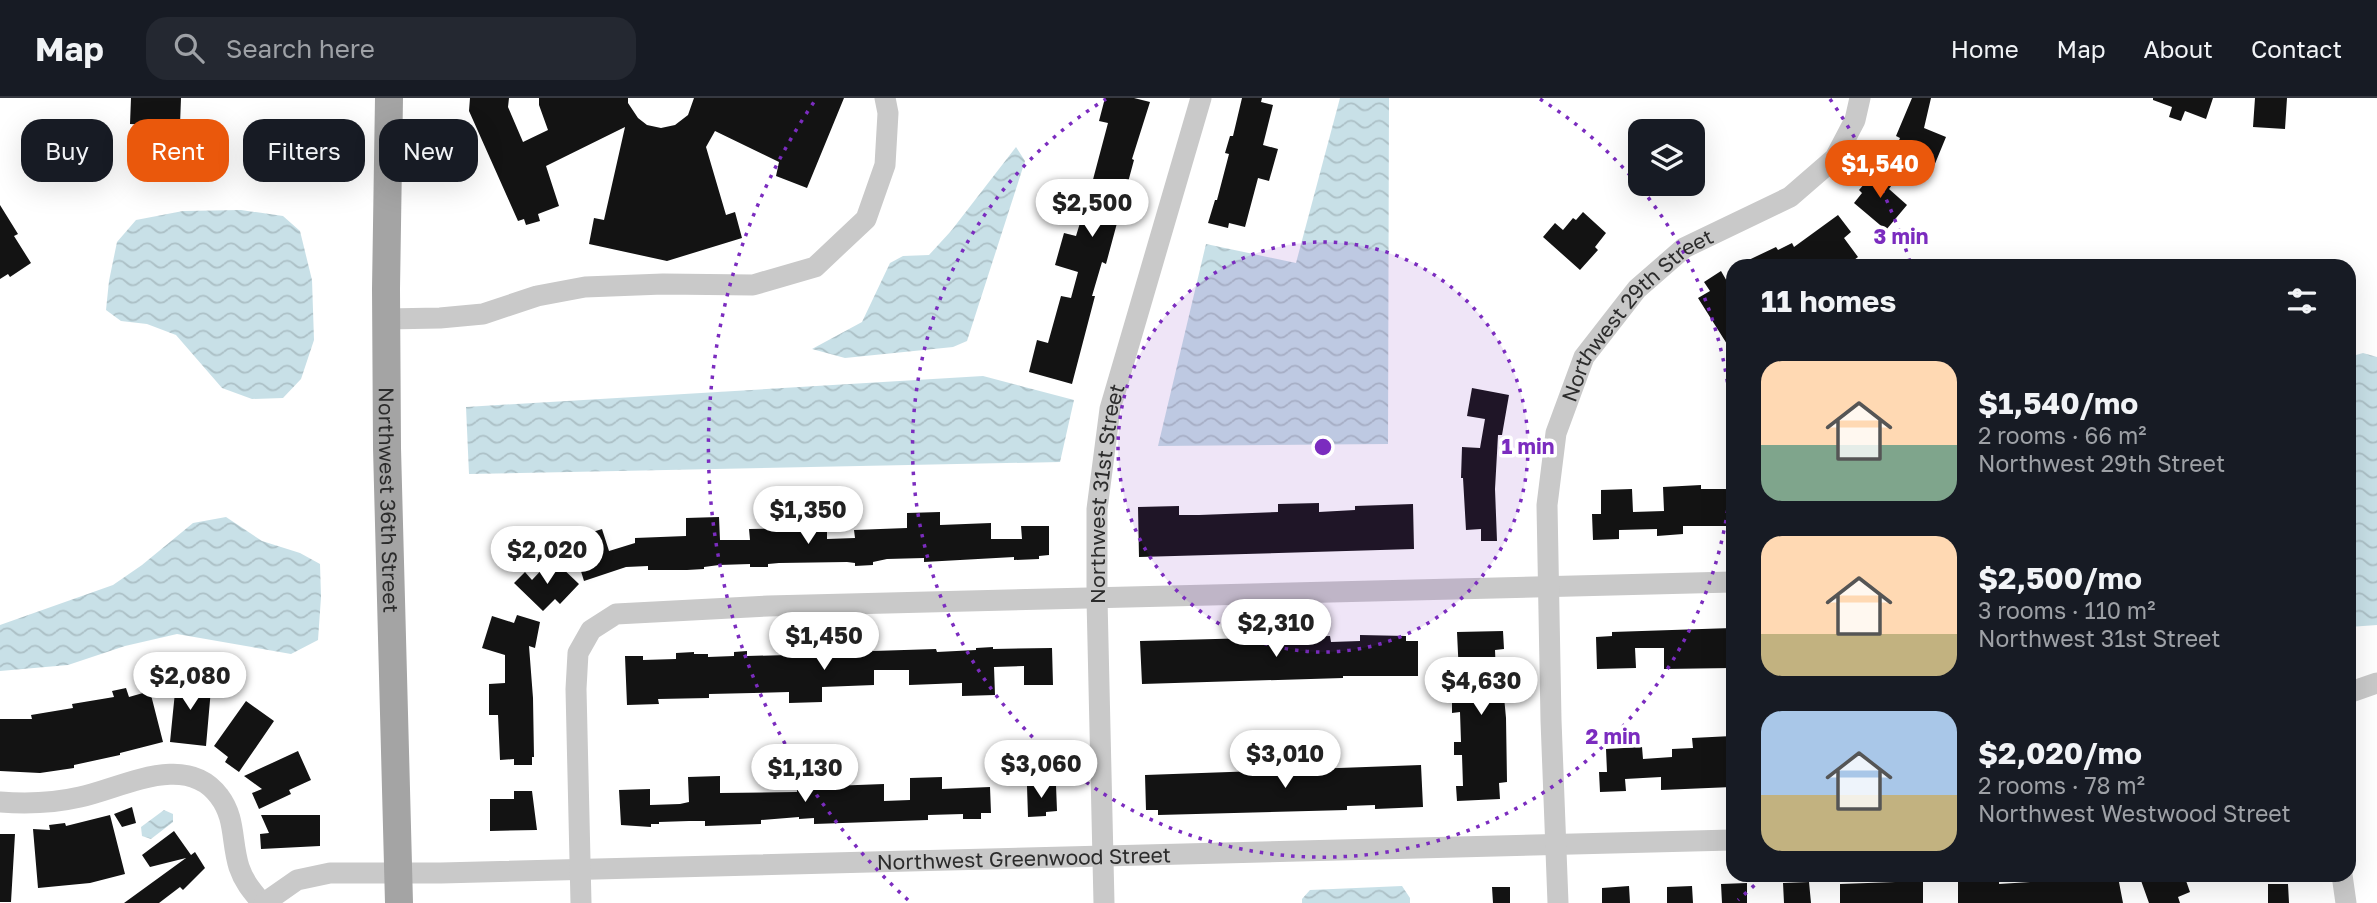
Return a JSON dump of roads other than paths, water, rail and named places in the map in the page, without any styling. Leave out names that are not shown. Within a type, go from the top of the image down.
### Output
[{"type":"main road","name":"Northwest 36th Street","points":[[389,98],[386,319],[399,903]]},
{"type":"street","points":[[386,319],[484,314],[537,296],[585,287],[753,285],[815,267],[866,219],[885,165],[888,113],[885,98]]},
{"type":"street","name":"Northwest 31st Street","points":[[1104,903],[1097,509],[1110,409],[1201,98]]},
{"type":"street","name":"Northwest 29th Street","points":[[1558,903],[1547,505],[1556,433],[1584,357],[1637,289],[1684,248],[1790,197],[1835,158],[1855,120],[1860,98]]},
{"type":"street","points":[[580,903],[576,690],[578,653],[591,630],[615,614],[768,606],[1726,582]]},
{"type":"street","points":[[2356,690],[2377,683]]},
{"type":"street","points":[[0,802],[25,804],[77,798],[138,779],[170,774],[206,781],[230,813],[239,864],[247,887],[263,903]]},
{"type":"street","name":"Northwest Greenwood Street","points":[[263,903],[297,880],[330,873],[1726,840]]},
{"type":"street","points":[[2343,882],[2346,903]]},
{"type":"water","points":[[1340,98],[1389,98],[1388,444],[1158,446],[1206,244],[1296,263]]},
{"type":"water","points":[[1016,147],[1025,161],[967,341],[953,347],[845,358],[812,349],[862,322],[890,263],[903,256],[929,255]]},
{"type":"water","points":[[241,210],[283,216],[300,231],[312,280],[314,340],[301,379],[283,398],[252,399],[222,388],[176,335],[147,324],[121,321],[106,310],[117,242],[136,220],[183,211]]},
{"type":"water","points":[[2363,353],[2377,357],[2377,625],[2356,626],[2356,355]]},
{"type":"water","points":[[983,376],[1074,400],[1060,462],[469,474],[466,407]]},
{"type":"water","points":[[226,517],[262,541],[300,553],[320,564],[318,640],[291,654],[177,634],[125,646],[68,665],[0,671],[0,625],[113,585],[193,523]]},
{"type":"water","points":[[164,810],[173,814],[173,822],[151,839],[142,836],[141,827]]},
{"type":"water","points":[[1402,886],[1410,898],[1410,903],[1302,903],[1310,890]]}]
